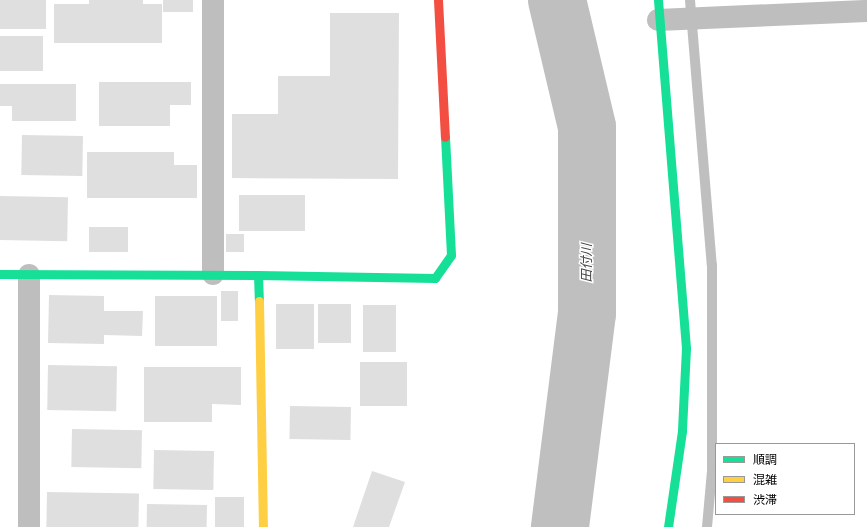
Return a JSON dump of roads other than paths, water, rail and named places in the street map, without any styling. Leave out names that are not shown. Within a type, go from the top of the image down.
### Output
[{"type":"street","points":[[213,0],[213,274]]},
{"type":"street","points":[[0,274],[213,274],[435,278],[451,255],[438,0]]},
{"type":"street","points":[[668,527],[682,431],[686,348],[658,10],[867,11]]},
{"type":"street","points":[[29,275],[29,527]]},
{"type":"street","points":[[258,275],[262,527]]},
{"type":"waterway","name":"田付川","points":[[557,0],[587,127],[587,313],[560,527]]},
{"type":"waterway","points":[[690,0],[712,265],[712,471],[707,527]]}]
